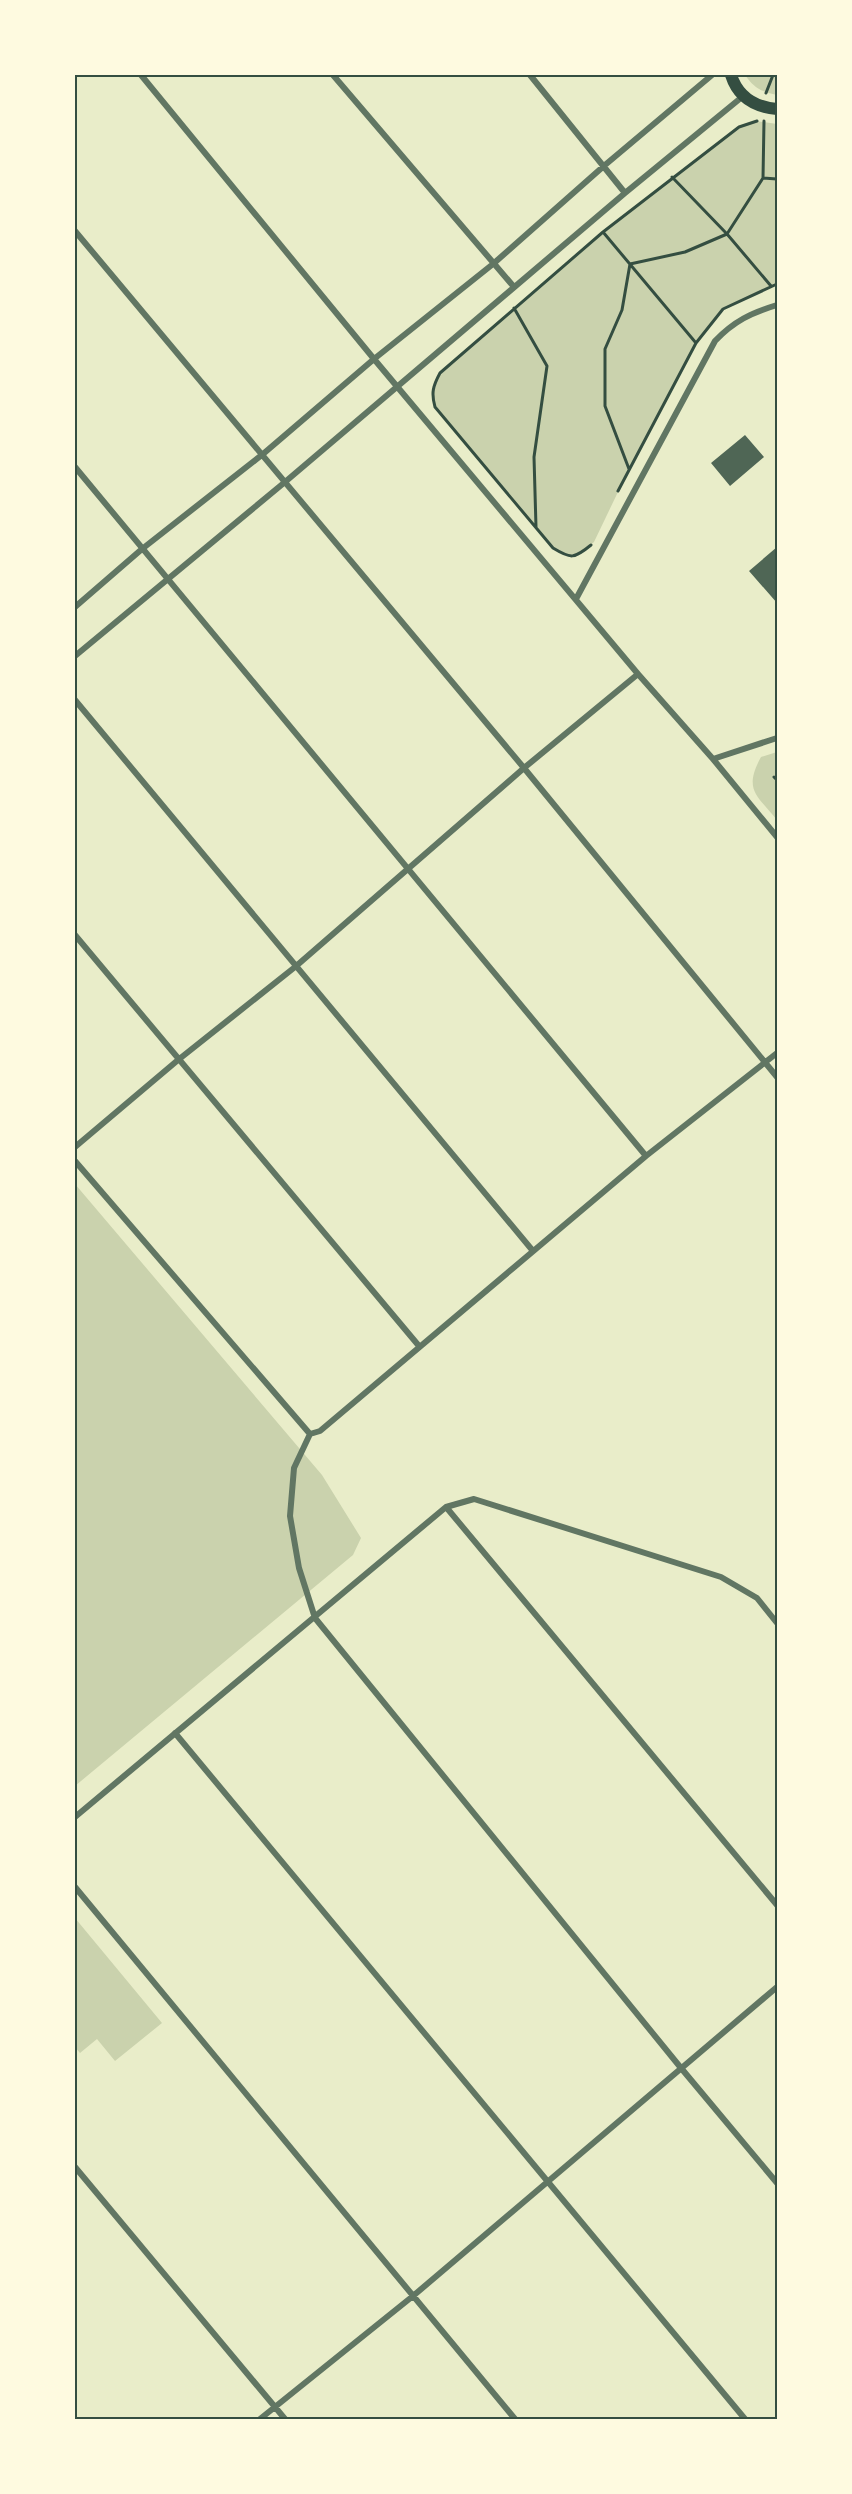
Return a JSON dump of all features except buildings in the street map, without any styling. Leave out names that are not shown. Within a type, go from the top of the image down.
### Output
[{"type":"main road","points":[[731,75],[742,97],[765,108],[777,109]]},
{"type":"street","points":[[141,75],[374,359],[777,837]]},
{"type":"street","points":[[333,75],[514,287]]},
{"type":"street","points":[[530,75],[625,193]]},
{"type":"street","points":[[75,607],[142,549],[263,454],[374,359],[493,264],[604,165],[712,75]]},
{"type":"street","points":[[75,656],[742,97]]},
{"type":"street","points":[[75,231],[524,768],[777,1077]]},
{"type":"street","points":[[576,599],[715,341],[731,324],[757,311],[777,305]]},
{"type":"street","points":[[75,467],[409,867],[646,1156]]},
{"type":"street","points":[[75,1147],[178,1060],[295,967],[524,768],[638,674]]},
{"type":"street","points":[[75,700],[533,1251]]},
{"type":"street","points":[[713,759],[777,738]]},
{"type":"street","points":[[75,935],[419,1346]]},
{"type":"street","points":[[777,1053],[646,1156],[320,1431],[310,1434],[294,1468],[290,1516],[299,1568],[315,1618],[777,2183]]},
{"type":"street","points":[[75,1161],[310,1434]]},
{"type":"street","points":[[75,1817],[446,1507],[474,1499],[721,1577],[757,1598],[777,1623]]},
{"type":"street","points":[[446,1507],[777,1905]]},
{"type":"street","points":[[175,1733],[745,2419]]},
{"type":"street","points":[[75,1887],[515,2419]]},
{"type":"street","points":[[260,2419],[413,2296],[777,1987]]},
{"type":"street","points":[[75,2166],[285,2419]]},
{"type":"path","points":[[594,542],[578,556],[567,556],[552,548],[435,407],[431,394],[433,385],[440,373],[514,308],[672,177],[740,127],[756,121],[771,123]]},
{"type":"path","points":[[630,264],[685,252],[727,234],[763,178],[764,123]]},
{"type":"path","points":[[672,177],[727,234],[771,286]]},
{"type":"path","points":[[763,178],[777,179]]},
{"type":"path","points":[[603,232],[696,343]]},
{"type":"path","points":[[629,469],[605,406],[605,349],[622,310],[630,264]]},
{"type":"path","points":[[614,500],[696,343],[723,309],[777,284]]},
{"type":"path","points":[[514,308],[547,366],[534,457],[536,529]]},
{"type":"green space","points":[[745,75],[777,75],[777,95],[759,89]]},
{"type":"green space","points":[[756,121],[777,124],[777,284],[723,309],[696,343],[629,469],[594,542],[578,556],[567,556],[553,548],[435,407],[433,390],[436,382],[440,373],[603,232],[739,127]]},
{"type":"green space","points":[[777,752],[777,820],[758,798],[753,785],[753,777],[761,757]]},
{"type":"green space","points":[[75,1184],[322,1475],[361,1538],[353,1555],[75,1786]]},
{"type":"green space","points":[[75,1918],[162,2023],[115,2061],[97,2039],[80,2053],[75,2047]]}]
